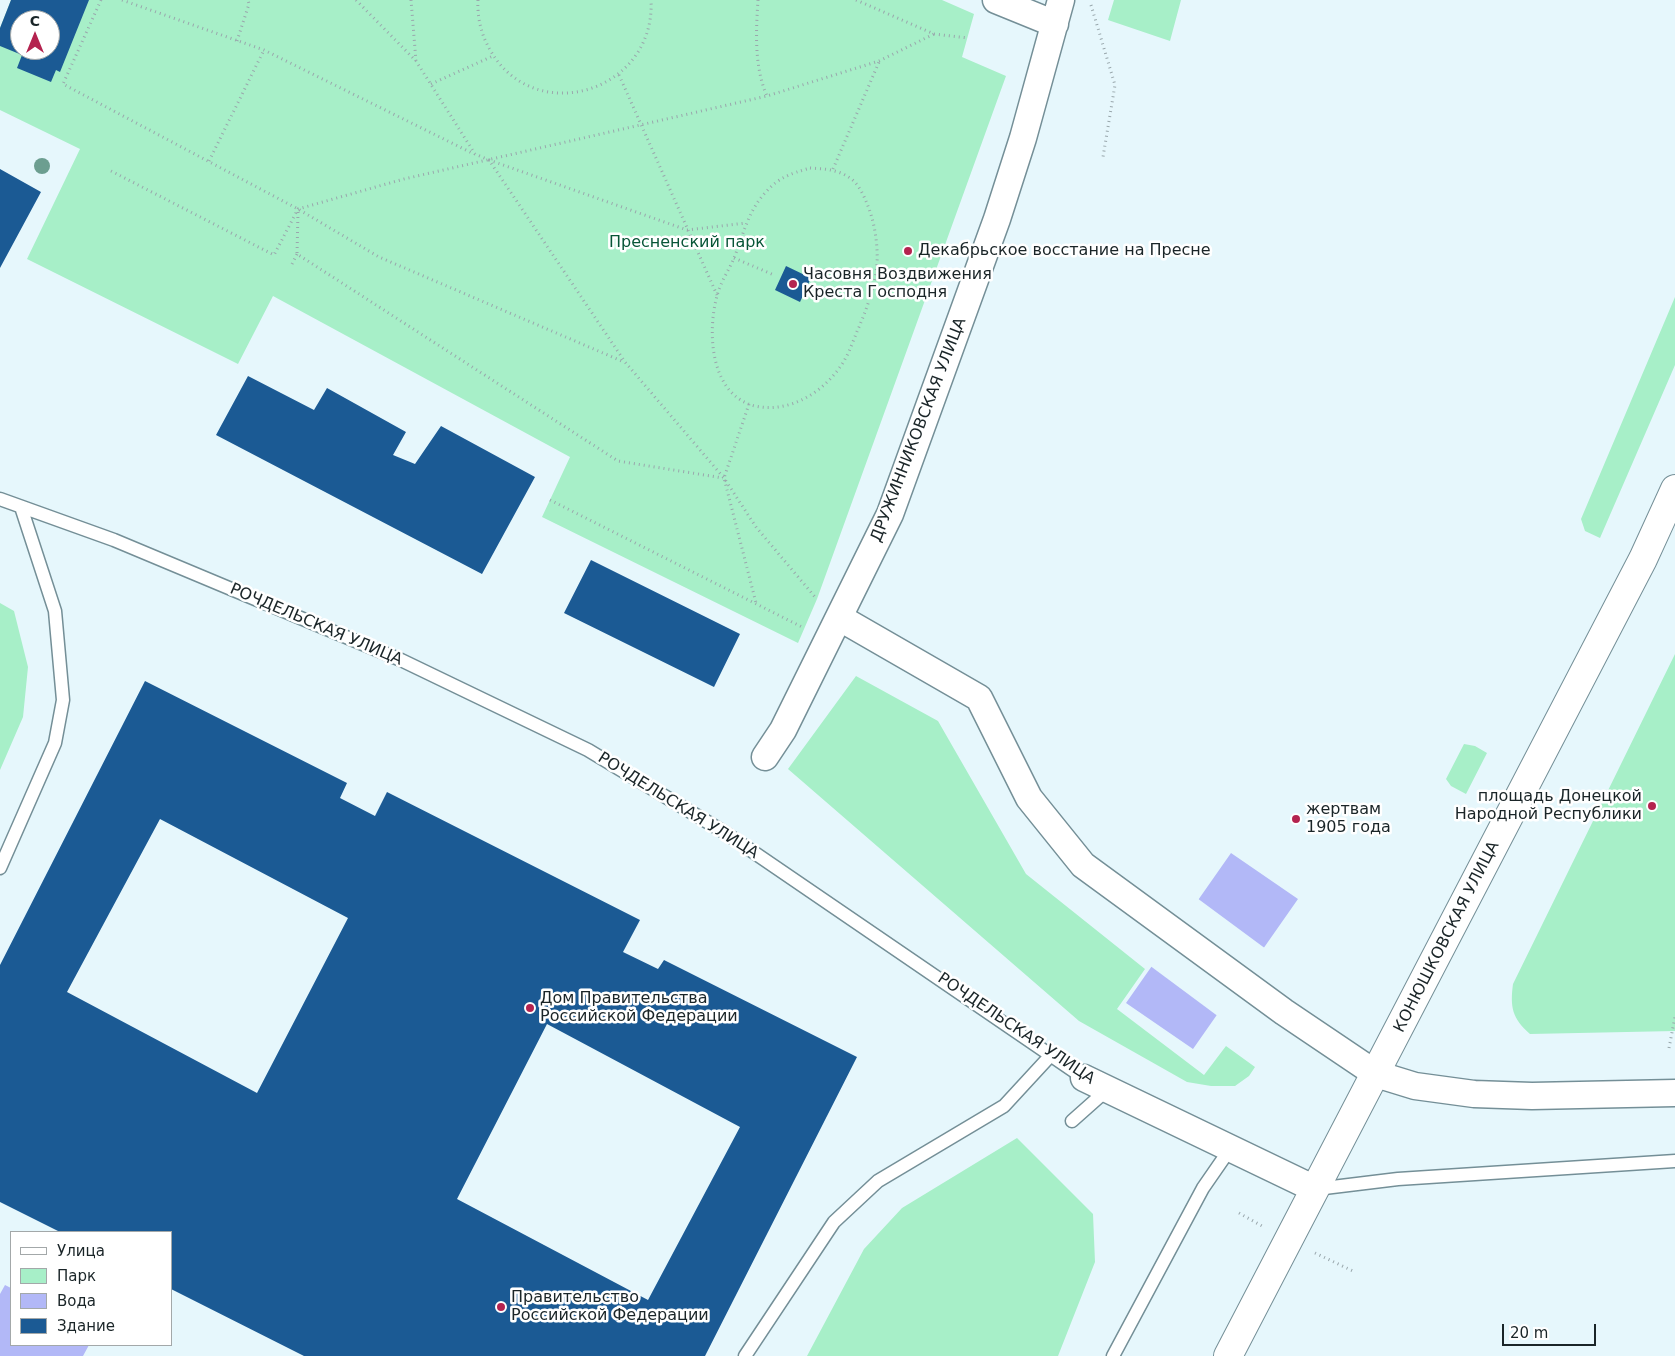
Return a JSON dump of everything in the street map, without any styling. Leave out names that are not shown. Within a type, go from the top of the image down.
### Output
[{"type":"main road","name":"КОНЮШКОВСКАЯ УЛИЦА","points":[[1228,1356],[1643,559],[1675,489]]},
{"type":"street","points":[[996,0],[1058,12]]},
{"type":"street","name":"ДРУЖИННИКОВСКАЯ УЛИЦА","points":[[765,758],[783,730],[890,514],[997,219],[1023,138],[1058,12]]},
{"type":"street","points":[[840,618],[979,698],[1029,798],[1083,865],[1284,1012],[1376,1074],[1415,1086],[1474,1094],[1532,1096],[1675,1093]]},
{"type":"street","name":"РОЧДЕЛЬСКАЯ УЛИЦА","points":[[1084,1078],[1315,1189]]},
{"type":"lane","name":"РОЧДЕЛЬСКАЯ УЛИЦА","points":[[0,499],[114,540],[401,660],[588,750],[724,832],[1084,1078]]},
{"type":"lane","points":[[0,868],[55,743],[63,700],[55,611],[21,507]]},
{"type":"lane","points":[[745,1356],[834,1222],[878,1181],[1004,1106],[1051,1055]]},
{"type":"lane","points":[[1072,1122],[1108,1089]]},
{"type":"lane","points":[[1113,1356],[1203,1188],[1230,1149]]},
{"type":"lane","points":[[1315,1189],[1398,1179],[1675,1161]]},
{"type":"path","points":[[101,0],[63,84],[298,209],[379,257],[625,362]]},
{"type":"path","points":[[122,0],[264,50],[488,160],[687,230],[746,223]]},
{"type":"path","points":[[237,40],[248,0]]},
{"type":"path","points":[[356,0],[416,61],[475,154]]},
{"type":"path","points":[[411,0],[416,61]]},
{"type":"path","points":[[478,0],[479,23],[484,40],[493,56],[506,71],[523,83],[542,91],[562,93],[582,92],[602,85],[619,75],[642,47],[649,30],[651,0]]},
{"type":"path","points":[[758,0],[755,34],[762,85],[767,96]]},
{"type":"path","points":[[856,0],[934,34],[968,38]]},
{"type":"path","points":[[1090,2],[1115,85],[1102,157]]},
{"type":"path","points":[[111,170],[274,255],[298,209],[404,179],[767,96],[879,61],[934,34]]},
{"type":"path","points":[[209,162],[264,50]]},
{"type":"path","points":[[431,84],[493,56]]},
{"type":"path","points":[[833,170],[879,61]]},
{"type":"path","points":[[619,75],[717,295]]},
{"type":"path","points":[[488,160],[625,362],[724,478],[756,527],[818,599],[840,618]]},
{"type":"path","points":[[810,168],[833,170],[851,178],[862,192],[875,223],[877,266],[867,308],[844,362],[819,389],[793,405],[766,408],[748,404],[730,390],[717,365],[712,340],[717,295],[734,258],[746,223],[764,194],[784,176],[810,168]]},
{"type":"path","points":[[292,264],[297,254],[298,209]]},
{"type":"path","points":[[297,254],[618,461],[724,478]]},
{"type":"path","points":[[734,258],[774,276]]},
{"type":"path","points":[[748,404],[724,478],[756,603]]},
{"type":"path","points":[[550,500],[804,628]]},
{"type":"path","points":[[1669,1048],[1675,1018]]},
{"type":"green space","name":"Пресненский парк","points":[[11,0],[942,0],[974,14],[962,57],[1006,76],[817,599],[798,643],[542,517],[570,457],[273,296],[238,364],[27,259],[80,149],[0,110],[0,28]]},
{"type":"green space","points":[[1114,0],[1181,0],[1170,41],[1108,20]]},
{"type":"green space","points":[[1675,297],[1675,365],[1600,538],[1585,531],[1581,519]]},
{"type":"green space","points":[[0,603],[14,611],[28,667],[23,717],[0,770]]},
{"type":"green space","points":[[1675,654],[1675,1031],[1530,1034],[1519,1023],[1514,1012],[1512,1006],[1513,984]]},
{"type":"green space","points":[[856,676],[938,721],[1026,874],[1145,969],[1117,1009],[1204,1075],[1226,1046],[1255,1067],[1249,1076],[1235,1086],[1211,1086],[1187,1082],[1079,1021],[788,769]]},
{"type":"green space","points":[[1464,744],[1475,746],[1487,753],[1466,794],[1451,786],[1446,779]]},
{"type":"green space","points":[[1017,1138],[1093,1214],[1095,1262],[1058,1356],[807,1356],[864,1249],[902,1208]]},
{"type":"water","points":[[1231,853],[1298,899],[1193,1049],[1126,1003]]},
{"type":"water","points":[[5,1285],[10,1288],[10,1346],[88,1346],[83,1356],[0,1356],[0,1294]]},
{"type":"pier","points":[[1197,898],[1266,949],[1219,1017],[1149,965]]},
{"type":"building","points":[[11,0],[89,0],[60,72],[56,70],[51,82],[17,68],[20,60],[60,60],[60,10],[10,10],[10,50],[0,46],[0,28]]},
{"type":"building","points":[[0,169],[41,192],[0,268]]},
{"type":"building","name":"Часовня Воздвижения Креста Господня","points":[[786,266],[811,278],[800,302],[775,290]]},
{"type":"building","points":[[248,376],[314,410],[327,388],[406,432],[393,455],[415,464],[441,426],[535,477],[482,574],[216,435]]},
{"type":"building","points":[[591,560],[740,634],[714,687],[564,613]]},
{"type":"building","name":"Дом Правительства Российской Федерации","points":[[145,681],[347,783],[340,798],[375,816],[387,792],[640,920],[623,952],[658,969],[664,960],[857,1057],[705,1356],[304,1356],[172,1290],[172,1231],[58,1231],[0,1202],[0,965]],"holes":[[[160,819],[348,918],[257,1093],[67,992]],[[547,1024],[740,1127],[648,1300],[457,1199]]]},
{"type":"place","name":"Декабрьское восстание на Пресне","points":[[908,251]]},
{"type":"place","name":"Часовня Воздвижения Креста Господня","points":[[793,284]]},
{"type":"place","name":"площадь Донецкой Народной Республики","points":[[1652,806]]},
{"type":"place","name":"жертвам 1905 года","points":[[1296,819]]},
{"type":"place","name":"Дом Правительства Российской Федерации","points":[[530,1008]]},
{"type":"place","name":"Правительство Российской Федерации","points":[[501,1307]]}]
